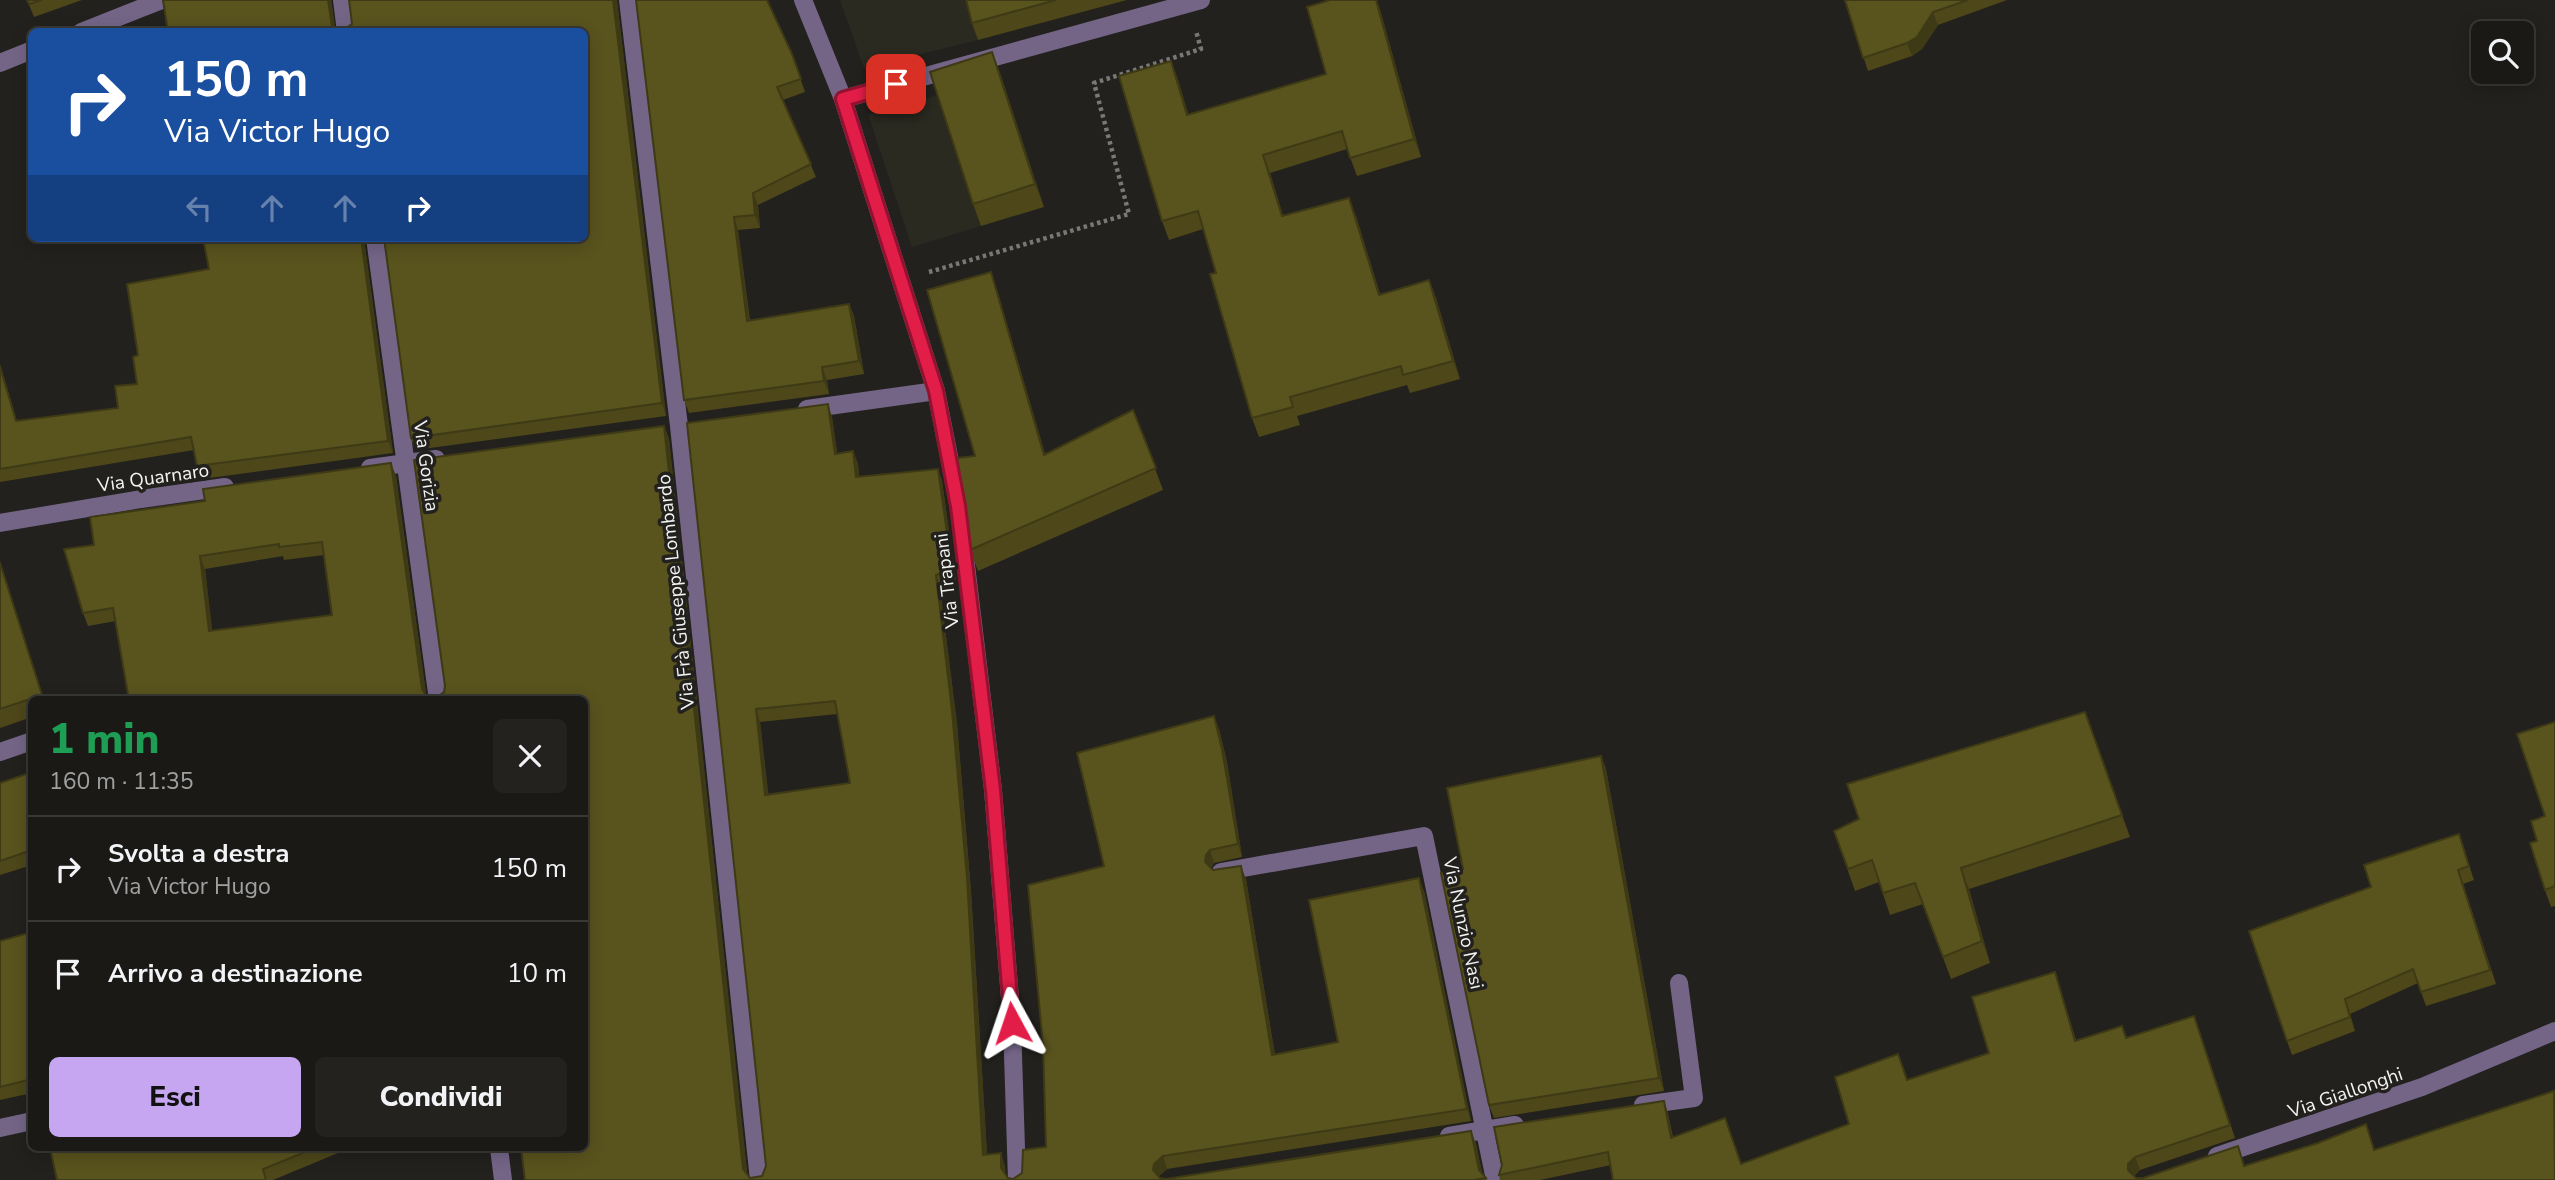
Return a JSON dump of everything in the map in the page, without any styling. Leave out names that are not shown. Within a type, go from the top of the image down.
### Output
[{"type":"street","points":[[90,28],[162,0]]},
{"type":"street","points":[[342,0],[346,28]]},
{"type":"street","name":"Via Frà Giuseppe Lombardo","points":[[628,0],[679,426],[759,1180]]},
{"type":"street","name":"Via Trapani","points":[[803,0],[843,99],[936,391],[958,506],[993,790],[1012,1023],[1017,1180]]},
{"type":"street","points":[[843,99],[1195,1]]},
{"type":"street","points":[[0,63],[28,52]]},
{"type":"street","name":"Via Gorizia","points":[[376,242],[437,696]]},
{"type":"street","points":[[787,411],[936,391]]},
{"type":"street","points":[[353,470],[447,457]]},
{"type":"street","name":"Via Quarnaro","points":[[0,523],[247,484]]},
{"type":"street","points":[[0,752],[28,742]]},
{"type":"street","name":"Via Nunzio Nasi","points":[[1221,872],[1424,836],[1494,1180]]},
{"type":"street","points":[[1632,1107],[1694,1098],[1679,983]]},
{"type":"street","name":"Via Giallonghi","points":[[2196,1163],[2422,1087],[2555,1031]]},
{"type":"street","points":[[0,1128],[28,1122]]},
{"type":"street","points":[[1431,1139],[1538,1122]]},
{"type":"street","points":[[499,1151],[503,1180]]},
{"type":"path","points":[[901,280],[1129,214],[1094,83],[1200,49],[1195,1]]},
{"type":"shaded area","points":[[840,0],[967,0],[978,40],[864,68]]},
{"type":"shaded area","points":[[938,95],[981,226],[912,247],[868,114],[880,113]]},
{"type":"building","points":[[163,0],[328,0],[332,26],[335,28],[167,28]]},
{"type":"building","points":[[349,0],[613,0],[662,403],[411,438],[385,242],[588,242],[588,28],[346,28],[352,24]]},
{"type":"building","points":[[636,0],[767,0],[801,79],[777,87],[811,164],[753,193],[755,215],[734,217],[747,321],[849,304],[859,361],[822,367],[824,381],[684,400]]},
{"type":"building","points":[[966,0],[1056,0],[972,23]]},
{"type":"building","points":[[1330,0],[1376,0],[1414,139],[1350,158],[1342,131],[1263,155],[1282,216],[1349,198],[1379,295],[1429,280],[1453,361],[1403,375],[1401,366],[1290,397],[1293,407],[1252,418],[1210,274],[1216,273],[1198,211],[1162,221],[1119,76],[1171,61],[1187,115],[1326,74],[1307,7]]},
{"type":"building","points":[[1845,0],[1968,0],[1933,12],[1917,37],[1907,43],[1863,58]]},
{"type":"building","points":[[992,52],[1035,184],[973,204],[930,72]]},
{"type":"building","points":[[204,242],[362,242],[388,441],[197,466],[191,437],[0,469],[0,367],[16,421],[118,408],[115,386],[137,384],[133,357],[138,355],[127,284],[209,269]]},
{"type":"building","points":[[991,272],[1044,455],[1133,410],[1156,468],[970,550],[957,458],[975,456],[927,290]]},
{"type":"building","points":[[828,404],[835,454],[853,451],[856,477],[938,469],[952,568],[936,575],[967,878],[983,1155],[1001,1153],[1001,1168],[1008,1178],[1013,1179],[1022,1173],[1023,1150],[1046,1147],[1043,1045],[1028,885],[1104,866],[1077,753],[1214,716],[1238,844],[1210,850],[1205,862],[1213,870],[1241,866],[1272,1055],[1338,1042],[1309,900],[1419,878],[1467,1109],[1163,1156],[1154,1164],[1153,1170],[1160,1178],[1166,1179],[1471,1131],[1479,1170],[1486,1178],[1474,1180],[525,1180],[521,1151],[588,1151],[588,696],[439,696],[444,692],[445,686],[414,460],[664,426],[743,1169],[750,1178],[762,1176],[766,1166],[687,423]],"holes":[[[835,701],[850,783],[765,795],[756,709]]]},
{"type":"building","points":[[391,463],[422,689],[427,696],[128,696],[113,608],[83,613],[64,549],[94,545],[90,517],[205,501],[203,489]],"holes":[[[322,542],[332,615],[209,631],[200,556],[279,544],[279,547]]]},
{"type":"building","points":[[0,563],[42,695],[28,696],[28,700],[0,709]]},
{"type":"building","points":[[2085,712],[2122,815],[1961,868],[1982,941],[1943,957],[1915,883],[1883,893],[1872,860],[1848,869],[1834,831],[1859,819],[1847,784]]},
{"type":"building","points":[[2555,722],[2555,886],[2545,890],[2530,843],[2537,841],[2531,821],[2545,816],[2517,734]]},
{"type":"building","points":[[1601,756],[1659,1078],[1489,1105],[1441,873],[1463,869],[1447,788]]},
{"type":"building","points":[[28,773],[28,851],[0,861],[0,783]]},
{"type":"building","points":[[2459,834],[2469,866],[2458,870],[2490,970],[2421,992],[2413,969],[2345,999],[2350,1017],[2287,1041],[2249,931],[2371,887],[2364,865]]},
{"type":"building","points":[[28,933],[28,1080],[0,1087],[0,941]]},
{"type":"building","points":[[2055,972],[2075,1041],[2122,1026],[2126,1038],[2194,1016],[2230,1125],[2135,1157],[2128,1164],[2128,1170],[2136,1178],[2238,1146],[2244,1166],[2318,1143],[2366,1124],[2374,1150],[2554,1091],[2555,1180],[1613,1180],[1608,1152],[1499,1175],[1502,1165],[1494,1127],[1664,1101],[1671,1138],[1725,1118],[1741,1164],[1849,1124],[1835,1077],[1898,1054],[1907,1080],[1989,1053],[1972,997]]},
{"type":"building","points":[[51,1151],[308,1151],[263,1169],[266,1180],[57,1180]]},
{"type":"route","points":[[896,84],[843,99],[936,391],[958,506],[993,790],[1012,1023]]}]
